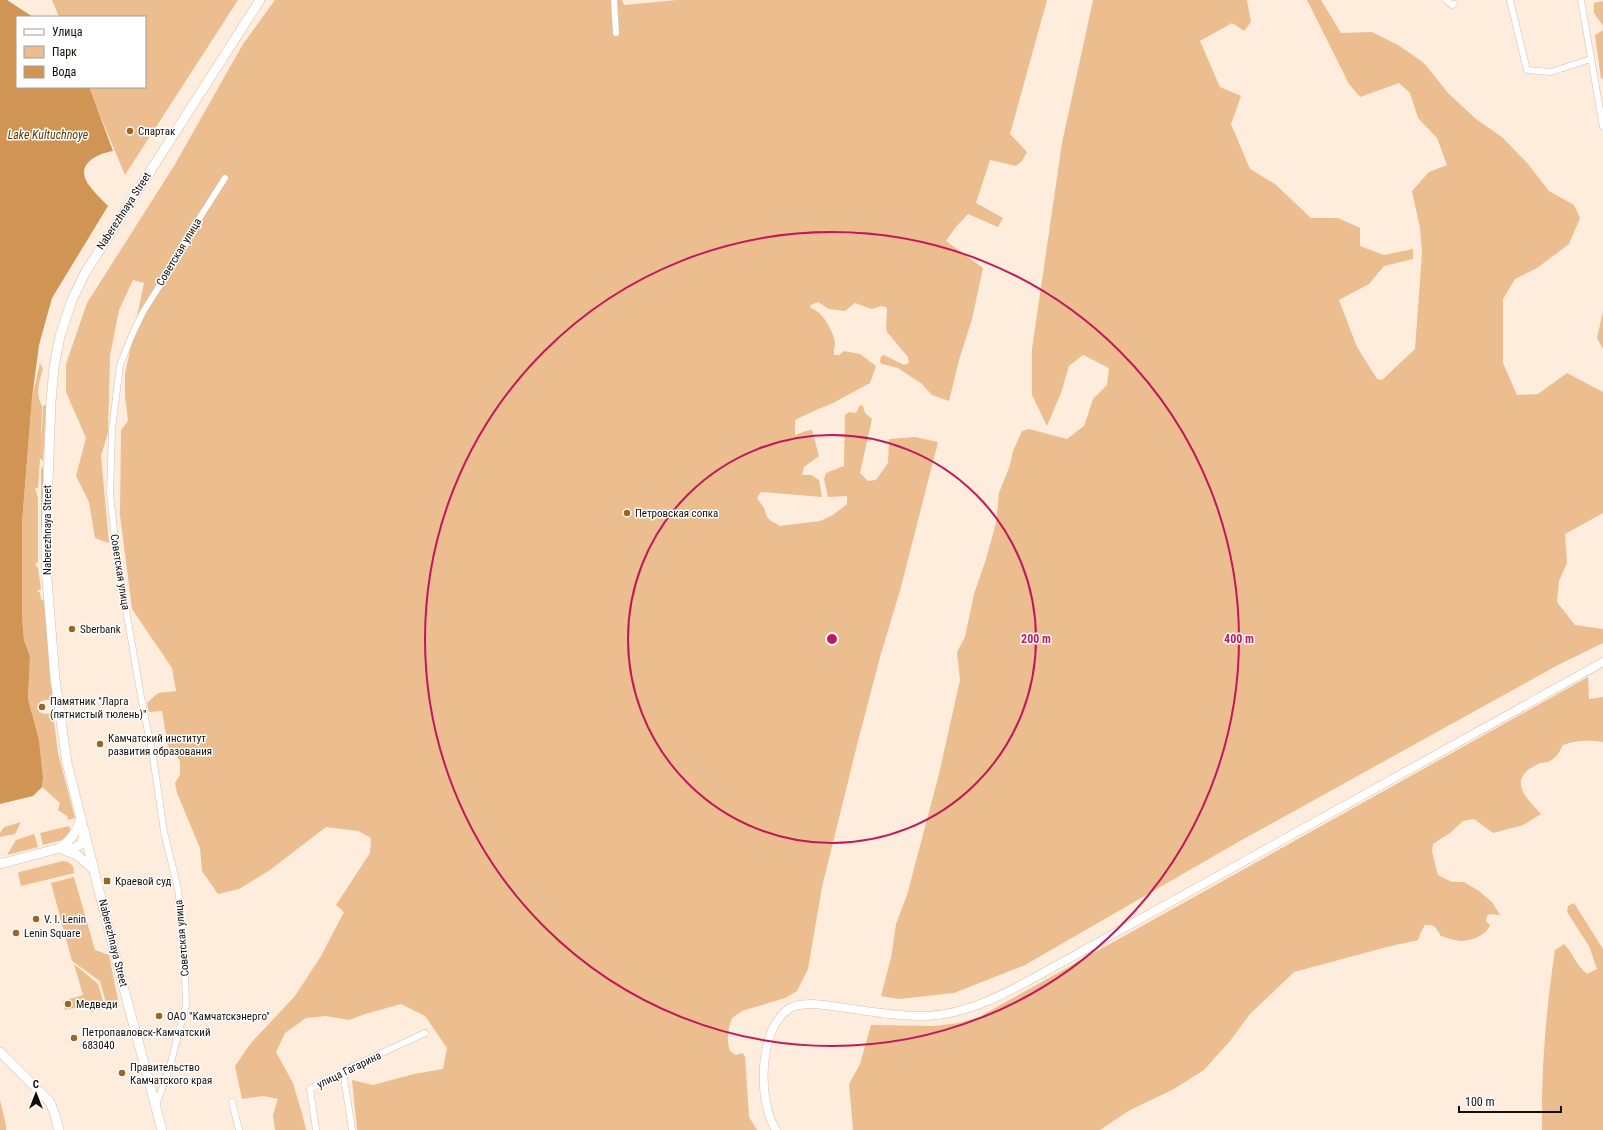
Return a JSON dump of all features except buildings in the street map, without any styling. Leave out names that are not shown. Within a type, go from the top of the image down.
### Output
[{"type":"main road","name":"Naberezhnaya Street","points":[[162,1130],[121,978],[63,743],[55,679],[46,567],[47,460],[51,400],[57,351],[70,306],[85,272],[260,0]]},
{"type":"main road","points":[[0,864],[60,848],[69,842],[74,836],[81,817]]},
{"type":"main road","points":[[60,848],[72,849],[82,844],[84,831]]},
{"type":"main road","points":[[60,848],[77,855],[94,870]]},
{"type":"main road","points":[[0,1052],[50,1102],[59,1130]]},
{"type":"street","points":[[614,0],[616,33]]},
{"type":"street","points":[[1446,0],[1448,3],[1452,5],[1454,4]]},
{"type":"street","points":[[1510,0],[1527,70],[1551,72],[1590,59]]},
{"type":"street","points":[[1581,0],[1590,59],[1603,127]]},
{"type":"street","name":"Советская улица","points":[[156,1105],[170,1066],[186,1005],[184,946],[178,889],[164,832],[153,757],[117,557],[110,494],[112,430],[120,365],[132,335],[143,312],[177,258],[202,214],[226,178]]},
{"type":"street","points":[[776,1130],[769,1118],[765,1102],[764,1080],[766,1055],[774,1026],[782,1015],[793,1007],[803,1004],[814,1004],[878,1013],[920,1016],[944,1014],[972,1007],[1070,958],[1603,662]]},
{"type":"street","name":"улица Гагарина","points":[[316,1130],[310,1089],[343,1071],[425,1033]]},
{"type":"street","points":[[343,1071],[352,1130]]},
{"type":"street","points":[[232,1102],[239,1130]]},
{"type":"green space","name":"Спартак","points":[[52,0],[238,0],[125,175],[88,88],[146,88],[146,16],[59,16]]},
{"type":"green space","points":[[275,0],[622,0],[624,5],[677,0],[1047,0],[1010,134],[1027,152],[1022,161],[1016,166],[990,160],[976,203],[1003,218],[998,227],[968,214],[955,228],[946,241],[983,268],[972,319],[959,360],[949,401],[932,395],[922,384],[898,368],[882,364],[880,362],[881,356],[884,355],[904,365],[909,363],[908,357],[887,332],[886,307],[881,306],[872,309],[855,303],[845,311],[829,309],[818,302],[811,305],[810,308],[823,317],[832,332],[835,342],[834,355],[839,355],[844,351],[860,354],[876,366],[870,383],[833,403],[795,420],[795,435],[812,430],[819,456],[804,467],[802,475],[811,475],[819,480],[822,497],[761,492],[757,498],[764,508],[767,517],[780,526],[820,521],[833,515],[847,504],[847,496],[828,497],[824,479],[826,473],[844,466],[845,415],[849,412],[856,413],[860,405],[863,406],[865,413],[872,419],[860,473],[868,481],[876,480],[888,463],[889,439],[915,437],[938,442],[901,587],[880,657],[858,741],[822,887],[808,969],[797,991],[785,998],[742,1011],[732,1018],[729,1026],[728,1038],[730,1051],[736,1055],[742,1053],[745,1056],[749,1117],[757,1130],[357,1130],[352,1080],[373,1085],[414,1074],[443,1069],[447,1048],[425,1016],[401,1004],[349,1020],[326,1016],[306,1018],[285,1033],[276,1052],[293,1083],[306,1130],[275,1130],[273,1115],[278,1099],[263,1096],[242,1099],[235,1066],[251,1043],[295,996],[321,956],[344,912],[336,905],[370,853],[371,838],[358,831],[326,827],[270,870],[239,889],[218,894],[202,871],[200,848],[177,793],[175,783],[180,775],[180,761],[168,746],[162,711],[149,712],[147,703],[158,693],[176,691],[172,668],[132,609],[120,515],[121,430],[128,421],[125,396],[125,374],[144,283],[133,280],[119,310],[110,356],[108,432],[101,456],[109,543],[95,538],[89,502],[76,476],[86,438],[66,392],[66,364],[87,303],[174,166],[243,44]]},
{"type":"green space","points":[[1093,0],[1247,0],[1251,22],[1244,31],[1232,23],[1200,41],[1220,87],[1241,96],[1231,124],[1250,169],[1275,184],[1311,218],[1338,218],[1360,228],[1360,246],[1384,255],[1413,249],[1413,259],[1384,266],[1369,284],[1339,300],[1357,347],[1377,379],[1382,380],[1415,349],[1422,253],[1420,228],[1412,191],[1429,172],[1447,165],[1437,138],[1418,118],[1410,93],[1399,83],[1360,97],[1349,84],[1307,0],[1321,0],[1341,33],[1372,32],[1398,45],[1424,63],[1448,93],[1476,119],[1503,138],[1528,164],[1549,191],[1574,205],[1580,218],[1569,244],[1537,268],[1515,279],[1503,299],[1503,363],[1517,395],[1538,394],[1567,373],[1603,392],[1603,513],[1565,534],[1567,563],[1559,581],[1557,602],[1575,625],[1603,629],[1603,643],[1558,665],[1240,841],[1025,965],[954,993],[899,999],[881,996],[891,958],[896,924],[907,895],[939,774],[960,680],[957,652],[965,637],[974,594],[996,523],[999,493],[1010,465],[1013,451],[1022,431],[1029,429],[1067,439],[1084,426],[1093,399],[1107,385],[1109,368],[1083,355],[1069,366],[1061,393],[1047,426],[1032,395],[1032,349],[1062,143]]},
{"type":"green space","points":[[1603,1],[1603,26],[1594,13],[1594,3]]},
{"type":"green space","points":[[1603,30],[1603,78],[1601,79],[1595,35]]},
{"type":"green space","points":[[1603,311],[1603,349],[1597,338]]},
{"type":"green space","points":[[40,363],[43,369],[38,392],[42,406],[41,452],[43,406],[46,405],[43,461],[40,458],[38,488],[35,488],[38,498],[38,562],[35,564],[38,568],[41,589],[37,591],[40,593],[41,599],[45,602],[53,699],[41,701],[38,706],[39,712],[45,714],[53,713],[58,753],[75,818],[68,820],[67,816],[58,810],[60,803],[42,787],[43,777],[39,740],[28,699],[30,656],[24,640],[22,616],[22,523],[32,398]]},
{"type":"green space","points":[[43,466],[43,592],[41,559],[41,469]]},
{"type":"green space","points":[[1588,677],[1589,699],[1603,697],[1603,742],[1583,741],[1563,745],[1558,754],[1552,760],[1538,764],[1523,776],[1521,782],[1524,794],[1541,814],[1523,825],[1493,833],[1474,819],[1463,821],[1450,833],[1433,844],[1432,851],[1438,875],[1452,882],[1464,882],[1479,891],[1492,902],[1500,915],[1490,914],[1487,916],[1486,921],[1490,925],[1482,935],[1473,939],[1460,941],[1441,936],[1435,927],[1432,925],[1425,925],[1418,940],[1294,972],[1250,1014],[1230,1041],[1204,1070],[1174,1089],[1130,1110],[1100,1130],[853,1130],[849,1084],[860,1064],[871,1025],[934,1026],[959,1023],[979,1017]]},
{"type":"green space","points":[[21,822],[15,834],[0,837],[0,833],[4,827]]},
{"type":"green space","points":[[69,826],[71,832],[66,839],[43,845],[40,833]]},
{"type":"green space","points":[[34,834],[38,847],[7,855],[16,840]]},
{"type":"green space","points":[[63,861],[68,862],[73,866],[74,873],[21,886],[18,874],[19,872]]},
{"type":"green space","points":[[74,877],[95,950],[109,955],[118,1000],[106,1003],[100,981],[72,961],[51,883]]},
{"type":"green space","points":[[1574,903],[1603,949],[1603,1130],[1542,1130],[1542,1085],[1545,1040],[1555,950],[1564,944],[1580,967],[1587,974],[1597,969],[1589,946],[1567,912],[1568,906]]},
{"type":"green space","points":[[74,964],[98,984],[105,1008],[91,1012],[89,1005],[65,1010],[63,1001],[83,995]]},
{"type":"green space","points":[[0,1100],[6,1125],[6,1130],[0,1130]]},
{"type":"water","name":"Lake Kultuchnoye","points":[[0,0],[7,0],[31,16],[16,16],[16,88],[89,88],[113,151],[95,157],[86,166],[84,171],[88,184],[108,206],[52,298],[39,345],[32,398],[22,523],[22,616],[24,640],[30,656],[28,699],[39,740],[43,777],[42,787],[33,796],[0,804]]},
{"type":"place","name":"Спартак","points":[[130,131]]},
{"type":"place","name":"Петровская сопка","points":[[627,513]]},
{"type":"place","name":"Sberbank","points":[[72,629]]},
{"type":"place","name":"Памятник \"Ларга (пятнистый тюлень)\"","points":[[42,707]]},
{"type":"place","name":"Камчатский институт развития образования","points":[[100,744]]},
{"type":"place","name":"Краевой суд","points":[[107,881]]},
{"type":"place","name":"V. I. Lenin","points":[[36,919]]},
{"type":"place","name":"Lenin Square","points":[[16,933]]},
{"type":"place","name":"Медведи","points":[[68,1004]]},
{"type":"place","name":"ОАО \"Камчатскэнерго\"","points":[[159,1016]]},
{"type":"place","name":"Петропавловск-Камчатский 683040","points":[[74,1038]]},
{"type":"place","name":"Правительство Камчатского края","points":[[122,1073]]}]
